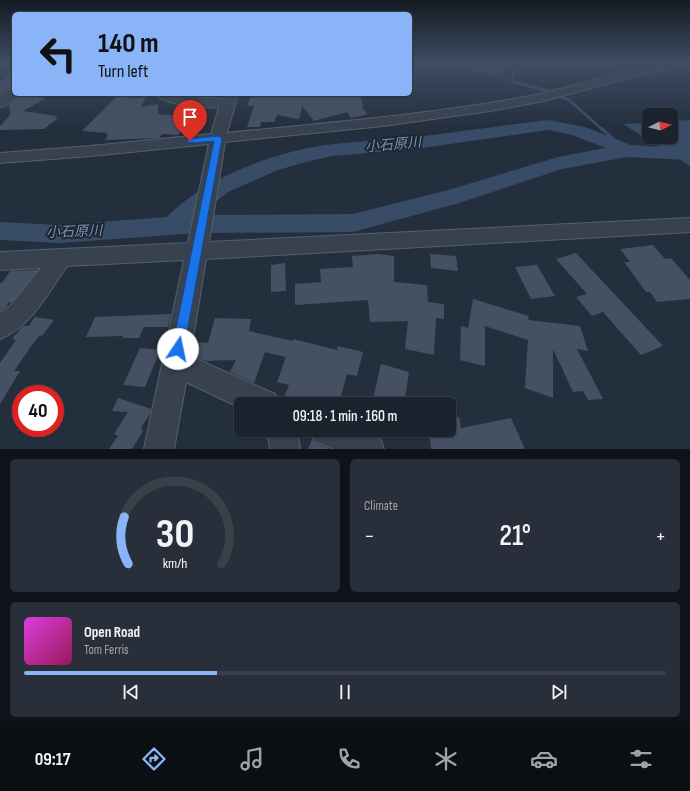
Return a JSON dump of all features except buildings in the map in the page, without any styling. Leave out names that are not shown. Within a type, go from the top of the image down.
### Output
[{"type":"street","points":[[0,158],[90,152],[218,140],[430,116],[526,101],[595,84]]},
{"type":"street","points":[[0,103],[12,94]]},
{"type":"street","points":[[158,449],[218,140],[229,99],[177,100],[168,96]]},
{"type":"street","points":[[0,261],[690,225]]},
{"type":"street","points":[[0,327],[19,314],[60,259]]},
{"type":"street","points":[[175,363],[250,397]]},
{"type":"street","points":[[283,437],[284,449]]},
{"type":"street","points":[[341,437],[369,449]]},
{"type":"water","points":[[690,120],[690,166],[655,144],[678,144],[678,121]]},
{"type":"water","points":[[642,123],[642,136],[623,124]]},
{"type":"waterway","points":[[522,84],[545,90],[569,100],[603,130]]},
{"type":"waterway","name":"小石原川","points":[[173,226],[186,212],[222,186],[271,165],[332,150],[414,143],[548,125],[569,128],[589,134],[627,151]]},
{"type":"waterway","name":"小石原川","points":[[602,129],[627,151]]},
{"type":"waterway","name":"小石原川","points":[[173,226],[197,224],[353,223],[451,197],[558,163],[627,151]]},
{"type":"waterway","name":"小石原川","points":[[627,151],[690,154]]},
{"type":"waterway","name":"小石原川","points":[[0,231],[60,234],[173,226]]},
{"type":"route","points":[[178,349],[218,138],[190,141]]}]
